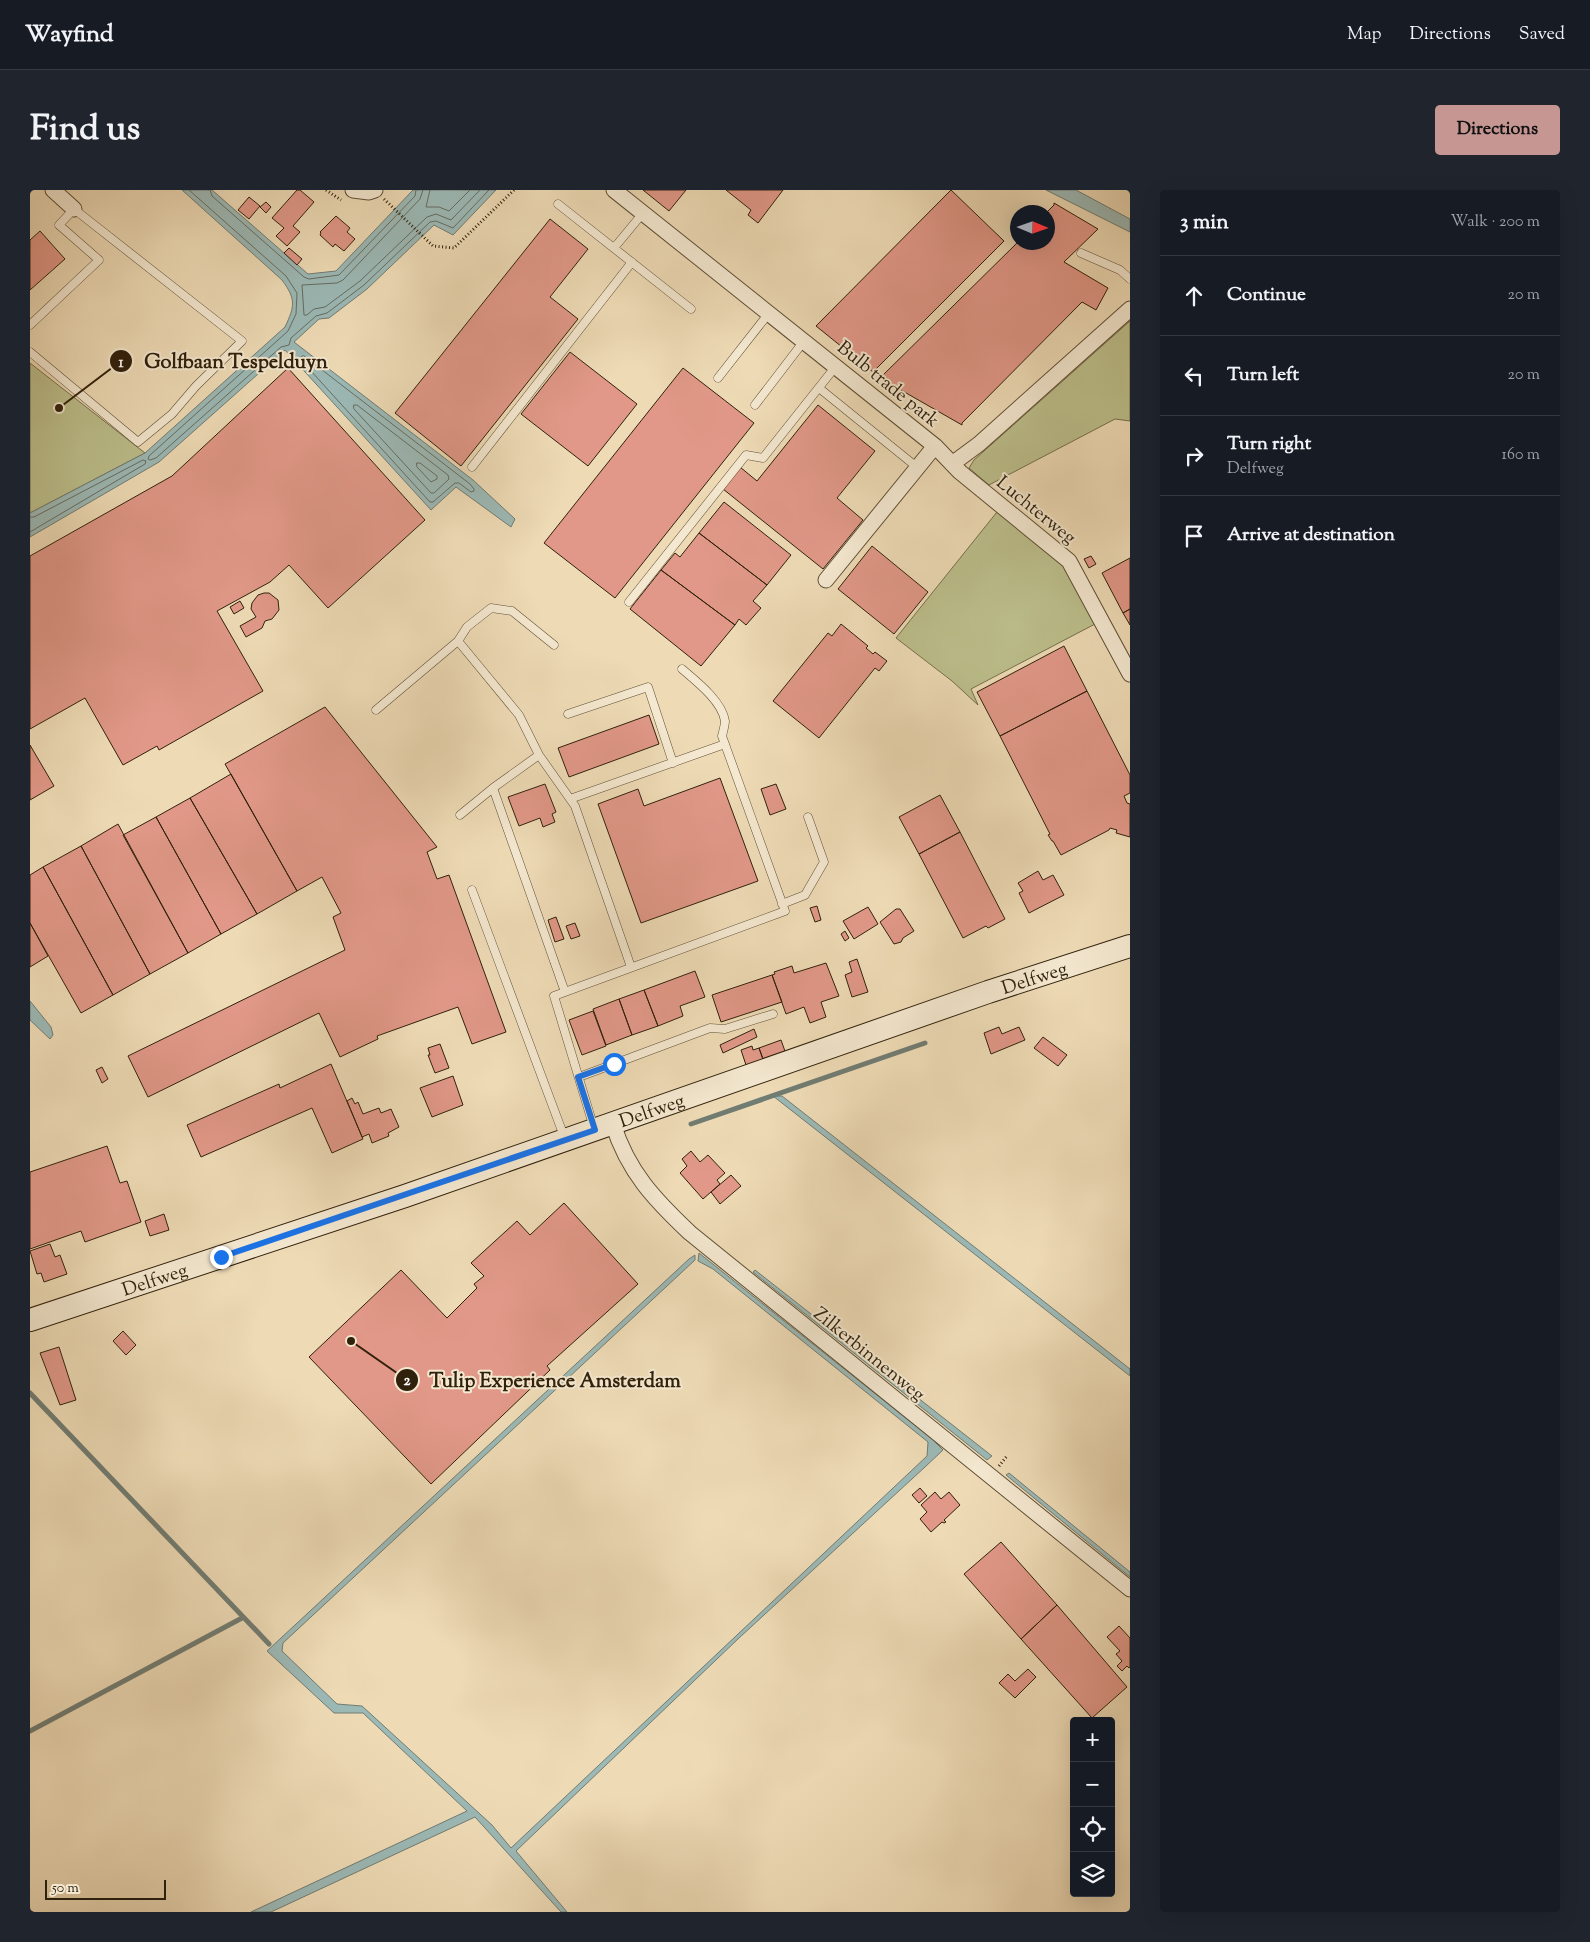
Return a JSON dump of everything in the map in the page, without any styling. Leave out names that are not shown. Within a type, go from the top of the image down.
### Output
[{"type":"main road","name":"Delfweg","points":[[30,1320],[370,1208],[988,992],[1130,946]]},
{"type":"street","points":[[53,190],[74,209]]},
{"type":"street","points":[[353,190],[369,192],[375,190]]},
{"type":"street","name":"Bulb trade park","points":[[614,190],[936,446],[952,464]]},
{"type":"street","points":[[952,464],[979,444],[1130,309]]},
{"type":"street","points":[[826,580],[936,446]]},
{"type":"street","name":"Luchterweg","points":[[952,464],[1069,561],[1130,674]]},
{"type":"street","name":"Zilkerbinnenweg","points":[[604,1127],[657,1202],[690,1233],[1130,1589]]},
{"type":"lane","points":[[558,204],[691,309]]},
{"type":"lane","points":[[30,325],[99,260],[59,225],[74,209],[242,341],[196,386],[172,414],[138,442],[30,352]]},
{"type":"lane","points":[[614,248],[643,213]]},
{"type":"lane","points":[[1081,253],[1120,270],[1130,279]]},
{"type":"lane","points":[[472,467],[632,262]]},
{"type":"lane","points":[[718,378],[769,313]]},
{"type":"lane","points":[[755,405],[804,341]]},
{"type":"lane","points":[[629,602],[746,455],[763,458],[836,366]]},
{"type":"lane","points":[[819,388],[918,468]]},
{"type":"lane","points":[[376,710],[458,641],[467,627],[491,608],[512,611],[554,645]]},
{"type":"lane","points":[[458,641],[519,715],[539,755],[575,806],[631,968]]},
{"type":"lane","points":[[604,1127],[578,1077],[554,996],[785,911],[722,736],[725,721],[717,704],[705,689],[682,669]]},
{"type":"lane","points":[[568,714],[648,687],[673,763]]},
{"type":"lane","points":[[570,800],[725,744]]},
{"type":"lane","points":[[460,815],[492,788],[539,755]]},
{"type":"lane","points":[[492,788],[564,992]]},
{"type":"lane","points":[[782,904],[805,895],[824,862],[808,818]]},
{"type":"lane","points":[[472,890],[565,1140]]},
{"type":"lane","points":[[578,1077],[710,1028],[725,1029],[773,1014]]},
{"type":"path","points":[[392,205],[433,246],[454,248],[514,190]]},
{"type":"path","points":[[1004,1460],[1006,1456]]},
{"type":"green space","points":[[1130,321],[1130,421],[1115,419],[989,485],[969,468],[974,460]]},
{"type":"green space","points":[[30,363],[145,453],[30,513]]},
{"type":"green space","points":[[997,512],[1065,566],[1095,624],[971,689],[978,705],[952,681],[896,638]]},
{"type":"water","points":[[182,190],[212,190],[308,274],[336,271],[413,190],[496,190],[453,235],[434,225],[367,289],[329,318],[319,319],[294,342],[473,480],[515,519],[511,527],[456,487],[431,510],[285,350],[159,462],[30,537],[30,513],[145,453],[285,327],[292,308],[292,298],[282,280]]},
{"type":"water","points":[[1046,190],[1076,190],[1130,219],[1130,232]]},
{"type":"water","points":[[30,1001],[51,1027],[53,1035],[50,1039],[30,1020]]},
{"type":"water","points":[[773,1096],[782,1096],[1130,1369],[1130,1376]]},
{"type":"water","points":[[699,1253],[932,1439],[943,1450],[739,1638],[516,1851],[567,1912],[561,1912],[475,1817],[271,1912],[251,1912],[467,1811],[363,1713],[334,1713],[267,1651],[689,1259],[695,1255],[695,1260],[283,1643],[282,1651],[337,1704],[362,1706],[492,1825],[511,1848],[927,1456],[928,1442],[713,1269],[698,1261]]},
{"type":"water","points":[[755,1270],[992,1456],[987,1460],[753,1272]]},
{"type":"water","points":[[1009,1473],[1130,1572],[1130,1577],[1006,1475]]},
{"type":"building","points":[[297,190],[300,190],[314,202],[293,226],[300,232],[287,246],[276,236],[284,228],[272,218]]},
{"type":"building","points":[[643,190],[686,190],[669,211]]},
{"type":"building","points":[[726,190],[783,190],[758,223],[748,215],[751,210]]},
{"type":"building","points":[[951,190],[1004,241],[873,372],[816,326]]},
{"type":"building","points":[[249,197],[260,206],[249,219],[238,210]]},
{"type":"building","points":[[266,202],[271,207],[266,213],[260,207]]},
{"type":"building","points":[[1054,203],[1098,229],[1064,262],[1108,288],[1096,310],[1082,302],[962,425],[880,378],[1010,250],[1055,250]]},
{"type":"building","points":[[336,216],[350,228],[347,232],[355,239],[344,251],[335,244],[333,247],[320,235],[320,232]]},
{"type":"building","points":[[550,219],[588,249],[550,297],[578,319],[461,466],[395,413]]},
{"type":"building","points":[[40,231],[65,259],[30,290],[30,240]]},
{"type":"building","points":[[289,248],[302,259],[297,265],[284,253]]},
{"type":"building","points":[[570,352],[637,404],[588,466],[521,414]]},
{"type":"building","points":[[288,368],[425,520],[328,608],[289,565],[270,582],[217,611],[263,691],[159,750],[157,746],[123,765],[85,698],[30,729],[30,556],[172,476]]},
{"type":"building","points":[[683,368],[754,423],[615,598],[544,543]]},
{"type":"building","points":[[818,405],[875,451],[837,498],[863,520],[823,569],[723,489],[740,467],[757,481]]},
{"type":"building","points":[[724,502],[791,555],[767,585],[699,533]]},
{"type":"building","points":[[699,533],[767,585],[753,601],[761,608],[746,625],[739,619],[735,625],[661,570],[675,553],[680,557]]},
{"type":"building","points":[[872,546],[928,592],[894,634],[838,589]]},
{"type":"building","points":[[1091,556],[1096,564],[1089,568],[1084,559]]},
{"type":"building","points":[[1130,558],[1130,609],[1123,613],[1102,573]]},
{"type":"building","points":[[661,570],[735,625],[701,666],[630,609]]},
{"type":"building","points":[[269,593],[278,600],[279,610],[272,619],[265,621],[262,628],[246,637],[240,626],[256,617],[251,609],[252,603],[258,595]]},
{"type":"building","points":[[240,601],[244,608],[234,614],[230,607]]},
{"type":"building","points":[[1130,609],[1130,625],[1123,613]]},
{"type":"building","points":[[841,624],[868,646],[866,648],[873,654],[875,652],[887,661],[879,671],[875,668],[819,738],[773,701],[828,633],[832,636]]},
{"type":"building","points":[[1064,646],[1087,691],[1000,736],[977,692]]},
{"type":"building","points":[[1087,691],[1130,775],[1130,793],[1124,796],[1127,803],[1130,804],[1130,837],[1116,833],[1117,830],[1110,828],[1061,855],[1048,835],[1050,834],[1000,736]]},
{"type":"building","points":[[325,707],[437,847],[427,852],[437,879],[449,875],[506,1032],[472,1044],[458,1007],[377,1036],[378,1039],[340,1057],[319,1013],[148,1097],[128,1056],[345,950],[333,917],[341,913],[322,877],[297,891],[225,764]]},
{"type":"building","points":[[649,715],[659,744],[569,777],[558,748]]},
{"type":"building","points":[[30,745],[54,786],[30,800]]},
{"type":"building","points":[[231,774],[297,891],[257,914],[190,798]]},
{"type":"building","points":[[720,778],[758,881],[641,923],[598,804],[638,789],[644,806]]},
{"type":"building","points":[[545,784],[556,812],[552,814],[555,822],[543,827],[540,818],[519,826],[508,797]]},
{"type":"building","points":[[776,784],[786,809],[770,815],[761,789]]},
{"type":"building","points":[[940,795],[960,832],[919,854],[899,817]]},
{"type":"building","points":[[190,798],[257,914],[221,934],[156,817]]},
{"type":"building","points":[[156,817],[221,934],[188,953],[123,835]]},
{"type":"building","points":[[118,824],[188,953],[150,974],[81,846]]},
{"type":"building","points":[[960,832],[1005,919],[963,938],[919,854]]},
{"type":"building","points":[[81,846],[150,974],[113,995],[43,867]]},
{"type":"building","points":[[43,867],[113,995],[81,1013],[30,923],[30,875]]},
{"type":"building","points":[[1038,871],[1043,880],[1053,875],[1064,895],[1029,913],[1019,893],[1023,891],[1018,883]]},
{"type":"building","points":[[817,906],[821,920],[815,922],[810,908]]},
{"type":"building","points":[[868,907],[878,924],[854,939],[843,921]]},
{"type":"building","points":[[896,909],[900,909],[914,931],[903,938],[901,942],[894,944],[880,922]]},
{"type":"building","points":[[556,917],[564,939],[555,942],[548,920]]},
{"type":"building","points":[[30,923],[48,956],[30,967]]},
{"type":"building","points":[[575,923],[580,936],[571,939],[566,926]]},
{"type":"building","points":[[845,931],[849,938],[845,941],[841,934]]},
{"type":"building","points":[[857,959],[868,992],[852,997],[845,975],[852,972],[849,962]]},
{"type":"building","points":[[826,963],[839,996],[821,1002],[826,1017],[810,1023],[804,1007],[786,1014],[772,975],[775,974],[774,972],[792,966],[794,973]]},
{"type":"building","points":[[695,971],[705,997],[680,1006],[683,1016],[658,1026],[644,990]]},
{"type":"building","points":[[772,975],[782,1002],[721,1022],[712,995]]},
{"type":"building","points":[[644,990],[658,1026],[632,1035],[619,999]]},
{"type":"building","points":[[619,999],[632,1035],[606,1045],[593,1009]]},
{"type":"building","points":[[593,1011],[606,1046],[582,1055],[569,1020]]},
{"type":"building","points":[[999,1027],[1002,1034],[1019,1027],[1025,1040],[991,1054],[984,1033]]},
{"type":"building","points":[[754,1029],[757,1037],[723,1053],[720,1045]]},
{"type":"building","points":[[1043,1037],[1067,1055],[1058,1066],[1034,1048]]},
{"type":"building","points":[[781,1040],[786,1054],[764,1062],[759,1048]]},
{"type":"building","points":[[440,1044],[449,1068],[435,1073],[428,1055],[430,1055],[428,1048]]},
{"type":"building","points":[[752,1046],[753,1050],[759,1048],[764,1062],[747,1068],[741,1050]]},
{"type":"building","points":[[331,1064],[363,1139],[332,1153],[312,1108],[201,1157],[187,1125],[279,1084],[280,1088]]},
{"type":"building","points":[[102,1067],[108,1079],[102,1083],[96,1070]]},
{"type":"building","points":[[453,1076],[463,1105],[432,1117],[420,1088]]},
{"type":"building","points":[[352,1098],[355,1104],[358,1102],[363,1114],[379,1108],[381,1113],[391,1109],[399,1127],[388,1133],[389,1136],[372,1143],[369,1134],[362,1137],[347,1101]]},
{"type":"building","points":[[107,1146],[120,1183],[127,1181],[141,1222],[85,1242],[81,1231],[30,1249],[30,1172]]},
{"type":"building","points":[[691,1151],[700,1162],[708,1155],[725,1173],[717,1180],[720,1184],[703,1199],[680,1173],[687,1166],[682,1159]]},
{"type":"building","points":[[731,1175],[741,1186],[720,1204],[711,1192]]},
{"type":"building","points":[[564,1203],[638,1284],[547,1366],[550,1370],[431,1484],[309,1357],[401,1270],[447,1318],[477,1288],[474,1284],[484,1276],[471,1263],[517,1221],[530,1235]]},
{"type":"building","points":[[164,1214],[169,1230],[150,1236],[145,1221]]},
{"type":"building","points":[[50,1244],[55,1257],[60,1255],[67,1274],[44,1282],[41,1273],[37,1274],[30,1251]]},
{"type":"building","points":[[123,1331],[136,1345],[126,1355],[113,1341]]},
{"type":"building","points":[[59,1347],[76,1400],[60,1405],[40,1353]]},
{"type":"building","points":[[920,1488],[927,1496],[919,1503],[912,1495]]},
{"type":"building","points":[[935,1492],[941,1499],[949,1492],[960,1505],[944,1520],[946,1522],[942,1522],[931,1532],[920,1519],[927,1512],[921,1505]]},
{"type":"building","points":[[1001,1542],[1057,1605],[1021,1639],[964,1574]]},
{"type":"building","points":[[1057,1605],[1127,1687],[1091,1717],[1021,1639]]},
{"type":"building","points":[[1119,1626],[1130,1638],[1130,1667],[1127,1666],[1122,1671],[1117,1666],[1122,1661],[1116,1654],[1120,1651],[1107,1637]]},
{"type":"building","points":[[1028,1669],[1036,1677],[1015,1698],[999,1683],[1008,1674],[1015,1681]]},
{"type":"waterway","points":[[691,1124],[925,1043]]},
{"type":"waterway","points":[[30,1393],[269,1644]]},
{"type":"waterway","points":[[30,1731],[242,1618]]},
{"type":"place","name":"Golfbaan Tespelduyn","points":[[59,408]]},
{"type":"place","name":"Tulip Experience Amsterdam","points":[[351,1341]]},
{"type":"route","points":[[221,1257],[595,1130],[578,1077],[614,1064]]}]
